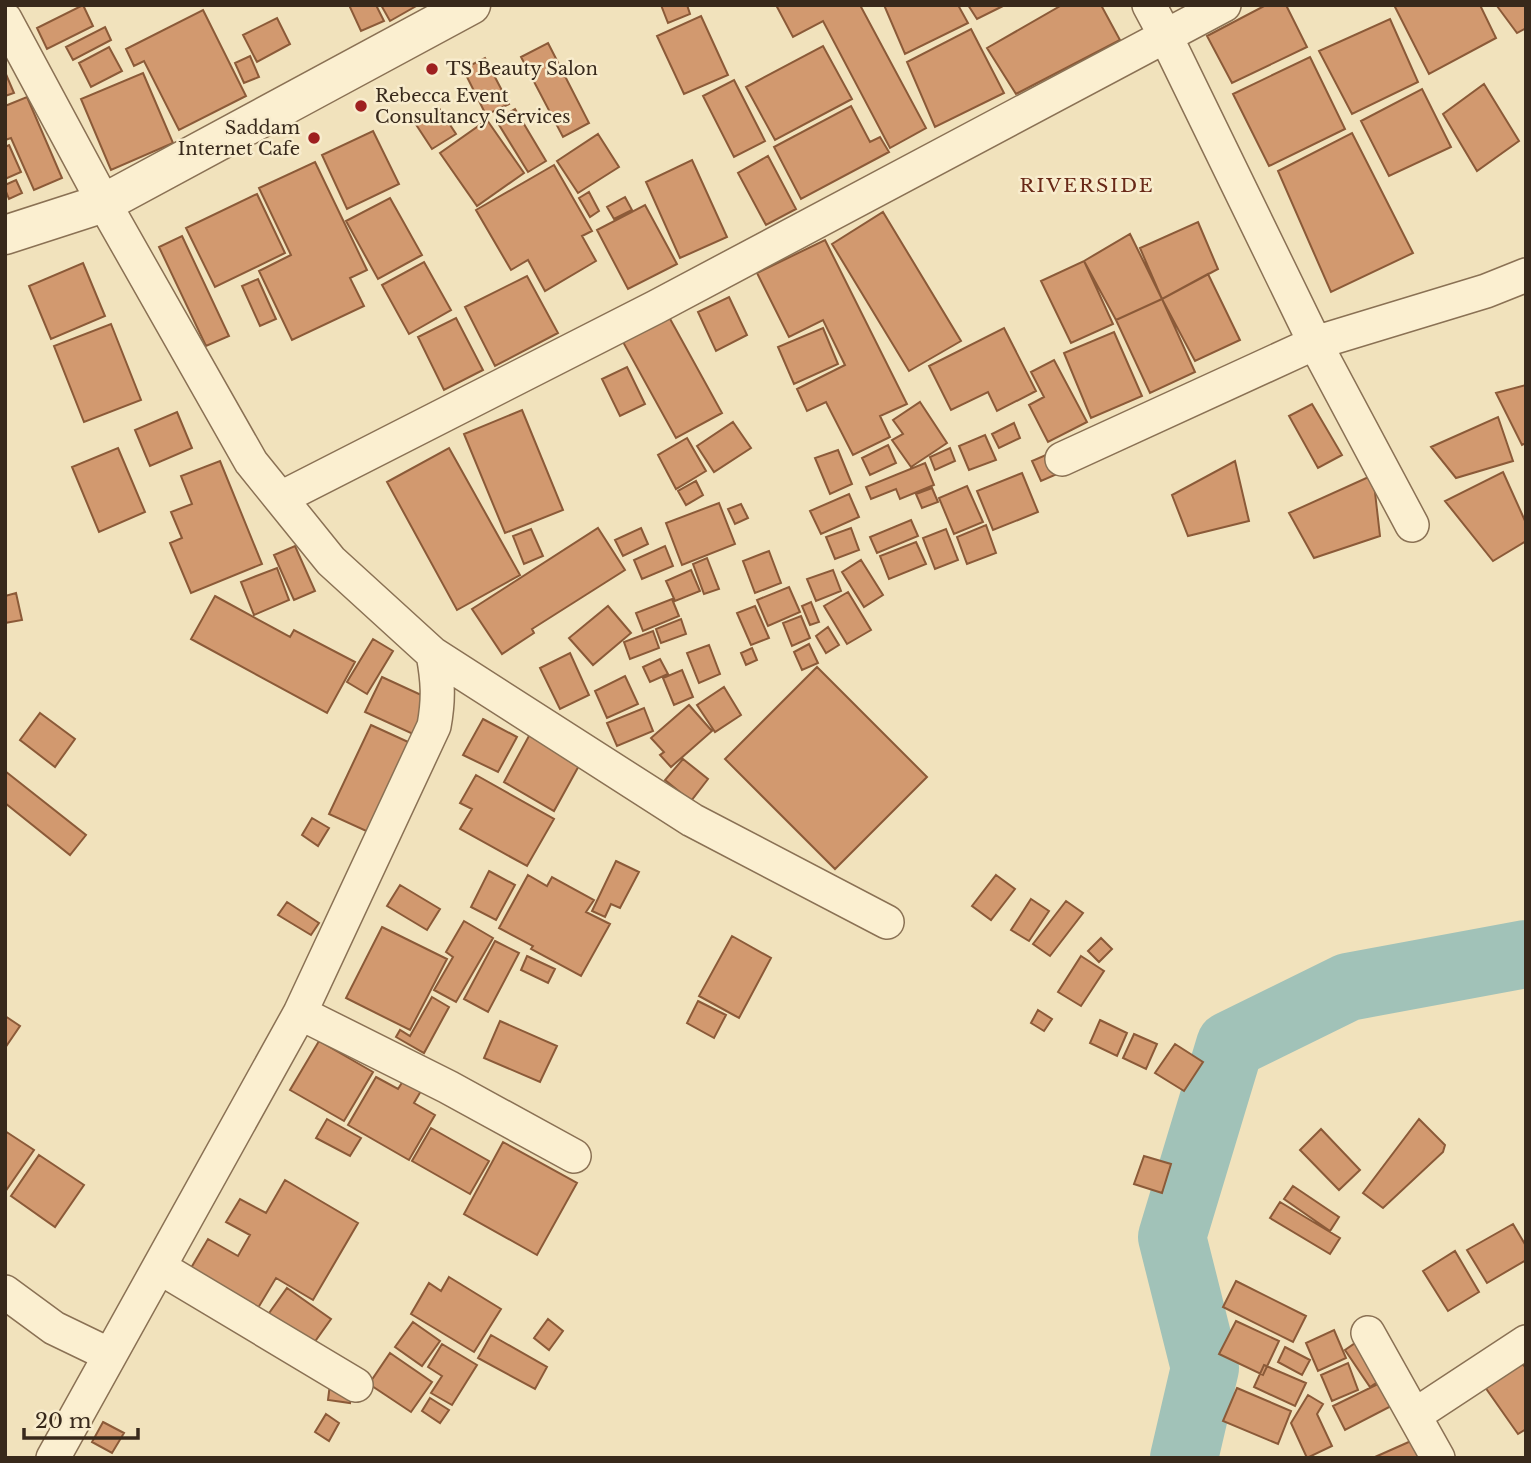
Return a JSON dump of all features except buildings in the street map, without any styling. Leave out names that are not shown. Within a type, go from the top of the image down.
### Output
[{"type":"street","points":[[5,236],[104,203],[471,5]]},
{"type":"street","points":[[1149,5],[1315,343],[1412,525]]},
{"type":"street","points":[[281,498],[656,307],[1224,5]]},
{"type":"street","points":[[5,19],[104,203],[251,462],[331,561],[433,654],[692,820],[887,922]]},
{"type":"street","points":[[1062,459],[1315,343],[1526,275]]},
{"type":"street","points":[[53,1458],[300,1013],[435,726],[439,686],[433,654]]},
{"type":"street","points":[[300,1013],[448,1087],[574,1156]]},
{"type":"street","points":[[159,1267],[356,1385]]},
{"type":"street","points":[[5,1292],[54,1328],[110,1355]]},
{"type":"street","points":[[1368,1333],[1438,1458]]},
{"type":"street","points":[[1415,1416],[1526,1342]]},
{"type":"waterway","points":[[1184,1458],[1205,1368],[1172,1237],[1230,1045],[1348,987],[1526,954]]},
{"type":"place","name":"TS Beauty Salon","points":[[432,69]]},
{"type":"place","name":"Rebecca Event Consultancy Services","points":[[361,106]]},
{"type":"place","name":"Saddam Internet Cafe","points":[[314,138]]},
{"type":"district","name":"RIVERSIDE","points":[[1087,185]]}]
